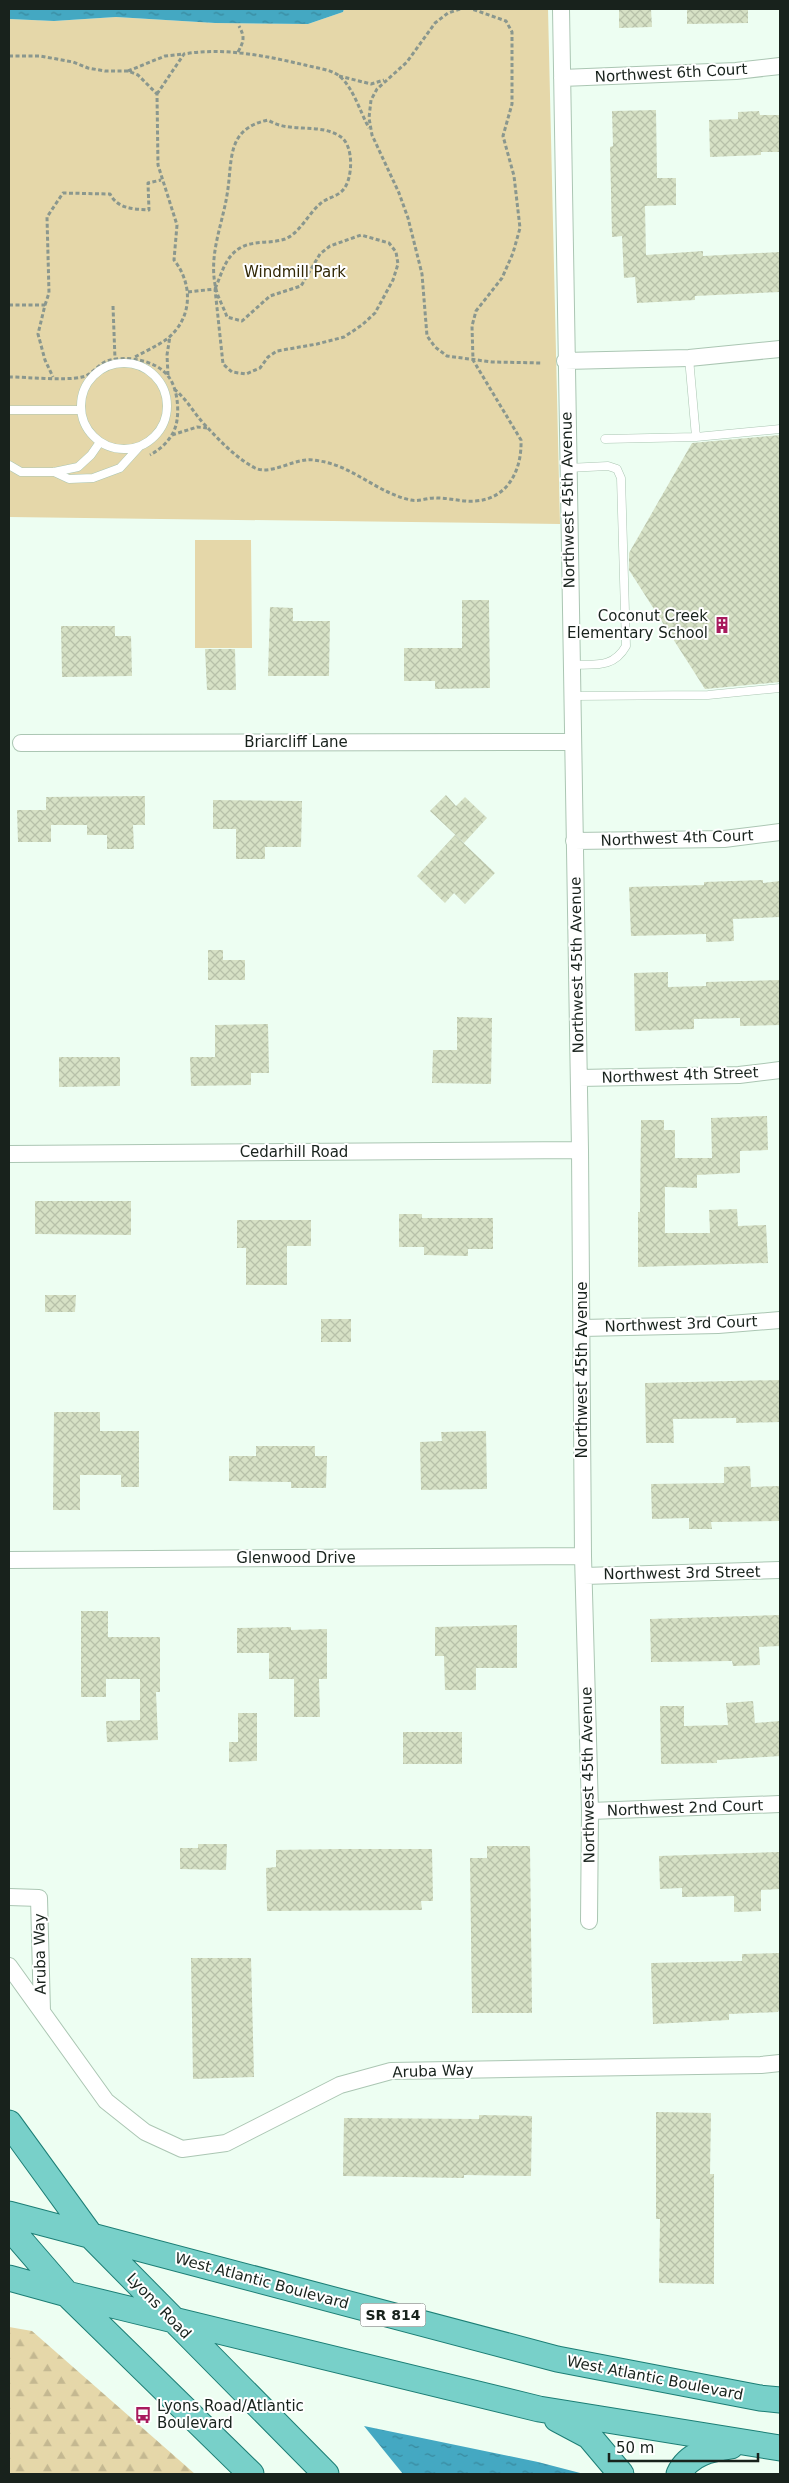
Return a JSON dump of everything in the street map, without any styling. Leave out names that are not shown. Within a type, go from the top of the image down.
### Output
[{"type":"main road","name":"Lyons Road","points":[[9,2123],[91,2236],[326,2474]]},
{"type":"main road","name":"West Atlantic Boulevard","points":[[9,2214],[557,2359],[760,2398],[780,2400]]},
{"type":"main road","points":[[9,2226],[67,2294],[251,2474]]},
{"type":"main road","points":[[9,2278],[67,2294],[539,2410],[780,2448]]},
{"type":"main road","points":[[539,2410],[589,2436],[621,2474]]},
{"type":"main road","points":[[679,2474],[690,2460],[699,2454],[712,2449],[745,2443]]},
{"type":"street","name":"Northwest 45th Avenue","points":[[561,9],[565,361],[579,1078],[583,1556],[590,1811],[589,1921]]},
{"type":"street","name":"Northwest 6th Court","points":[[562,78],[736,71],[780,66]]},
{"type":"street","points":[[565,361],[689,358],[780,349]]},
{"type":"street","name":"Briarcliff Lane","points":[[20,743],[572,742]]},
{"type":"street","name":"Northwest 4th Court","points":[[574,841],[724,839],[780,832]]},
{"type":"street","name":"Northwest 4th Street","points":[[579,1078],[739,1075],[780,1070]]},
{"type":"street","name":"Cedarhill Road","points":[[9,1154],[580,1150]]},
{"type":"street","name":"Northwest 3rd Court","points":[[582,1328],[718,1325],[780,1320]]},
{"type":"street","name":"Glenwood Drive","points":[[9,1560],[583,1556]]},
{"type":"street","name":"Northwest 3rd Street","points":[[584,1576],[780,1570]]},
{"type":"street","name":"Northwest 2nd Court","points":[[590,1811],[780,1804]]},
{"type":"street","name":"Aruba Way","points":[[9,1896],[39,1898],[42,2012]]},
{"type":"street","name":"Aruba Way","points":[[9,1966],[106,2101],[145,2132],[182,2149],[226,2143],[340,2084],[390,2071],[761,2065],[780,2062]]},
{"type":"lane","points":[[689,358],[696,437]]},
{"type":"lane","points":[[54,472],[69,479],[93,478],[120,468],[138,447],[157,435],[167,414],[165,392],[152,373],[132,364],[109,365],[91,378],[81,398],[81,410],[88,431],[100,442],[116,449],[138,447]]},
{"type":"lane","points":[[9,410],[81,410]]},
{"type":"lane","points":[[605,439],[696,437],[780,430]]},
{"type":"lane","points":[[9,465],[21,472],[54,472],[78,467],[100,442]]},
{"type":"lane","points":[[567,468],[608,466],[617,469],[622,478],[626,646],[620,657],[611,663],[571,665]]},
{"type":"lane","points":[[572,696],[708,695],[780,688]]},
{"type":"path","points":[[371,131],[368,118],[371,100],[386,80],[407,62],[435,23],[448,13],[460,9]]},
{"type":"path","points":[[174,389],[187,399],[208,429],[230,450],[257,469],[272,468],[306,460],[345,468],[379,487],[412,500],[437,498],[476,502],[495,498],[509,484],[518,470],[522,454],[521,440],[473,360],[472,326],[476,311],[502,278],[513,253],[520,228],[514,176],[503,136],[512,104],[512,32],[506,21],[472,9]]},
{"type":"path","points":[[238,52],[244,41],[244,34],[239,26]]},
{"type":"path","points":[[128,71],[165,56],[201,51],[238,52],[282,59],[371,84],[386,80]]},
{"type":"path","points":[[134,358],[170,335],[179,326],[187,306],[188,292],[184,272],[174,260],[177,225],[174,210],[161,180],[158,165],[157,94],[184,54]]},
{"type":"path","points":[[9,56],[40,56],[74,62],[88,68],[105,71],[128,71],[138,75],[157,94]]},
{"type":"path","points":[[339,76],[351,91],[399,193],[422,274],[427,336],[434,347],[447,356],[473,360],[542,363]]},
{"type":"path","points":[[216,289],[214,245],[225,206],[234,144],[244,129],[253,123],[268,120],[278,126],[326,132],[341,137],[347,147],[350,160],[349,176],[343,190],[320,204],[295,231],[284,239],[242,247],[228,257],[216,289],[227,317],[242,320],[270,296],[301,286],[320,254],[330,246],[361,235],[389,243],[396,252],[398,264],[393,280],[375,313],[362,325],[344,337],[277,351],[268,357],[260,368],[246,374],[232,372],[223,364],[216,289]]},
{"type":"path","points":[[53,377],[45,360],[38,334],[49,293],[47,217],[63,193],[110,194],[114,202],[122,206],[149,210],[148,183],[161,180]]},
{"type":"path","points":[[188,292],[216,289]]},
{"type":"path","points":[[9,305],[45,305]]},
{"type":"path","points":[[113,306],[115,359]]},
{"type":"path","points":[[143,458],[166,444],[178,421],[178,402],[168,376],[167,355],[170,335]]},
{"type":"path","points":[[9,377],[84,377],[100,364],[115,359],[134,358],[156,367],[168,376]]},
{"type":"path","points":[[171,436],[197,427],[208,429]]},
{"type":"green space","name":"Windmill Park","points":[[344,9],[548,9],[560,524],[9,517],[9,19],[54,21],[116,17],[215,23],[308,24],[343,12]]},
{"type":"green space","points":[[195,540],[251,540],[252,648],[195,648]]},
{"type":"green space","points":[[9,2327],[32,2331],[195,2474],[9,2474]]},
{"type":"water","points":[[9,9],[344,9],[343,12],[308,24],[215,23],[116,17],[54,21],[9,19]]},
{"type":"water","points":[[364,2426],[538,2462],[584,2474],[403,2474]]},
{"type":"building","points":[[619,9],[651,9],[652,27],[619,28]]},
{"type":"building","points":[[687,9],[748,9],[748,23],[687,24]]},
{"type":"building","points":[[656,110],[657,178],[676,178],[676,205],[645,206],[646,255],[703,251],[703,256],[780,252],[780,292],[695,296],[695,300],[637,303],[635,277],[624,278],[622,236],[612,237],[610,147],[613,146],[612,111]]},
{"type":"building","points":[[759,111],[760,115],[780,115],[780,152],[761,152],[761,155],[710,157],[709,120],[738,119],[738,112]]},
{"type":"building","name":"Coconut Creek Elementary School","points":[[780,435],[780,682],[705,689],[629,570],[629,553],[692,443]]},
{"type":"building","points":[[462,600],[489,600],[490,688],[435,689],[435,681],[404,681],[404,648],[462,648]]},
{"type":"building","points":[[270,607],[293,608],[293,621],[330,621],[329,676],[268,676]]},
{"type":"building","points":[[61,626],[115,626],[115,636],[131,636],[132,676],[62,677]]},
{"type":"building","points":[[205,649],[235,649],[236,690],[207,690]]},
{"type":"building","points":[[446,795],[456,806],[465,797],[487,818],[464,843],[430,811]]},
{"type":"building","points":[[145,796],[145,825],[133,825],[134,849],[107,849],[107,835],[87,835],[87,825],[51,825],[51,842],[18,842],[17,810],[46,810],[46,797]]},
{"type":"building","points":[[213,800],[302,801],[301,847],[265,847],[265,859],[236,859],[236,829],[213,829]]},
{"type":"building","points":[[455,835],[495,873],[465,904],[454,893],[445,903],[417,876]]},
{"type":"building","points":[[763,880],[763,883],[780,881],[780,917],[733,919],[734,941],[706,942],[706,934],[631,936],[629,887],[704,885],[704,882]]},
{"type":"building","points":[[208,950],[223,950],[223,960],[245,960],[245,980],[208,980]]},
{"type":"building","points":[[668,972],[668,987],[706,986],[706,982],[780,980],[780,1025],[740,1026],[740,1018],[694,1019],[694,1029],[635,1031],[634,973]]},
{"type":"building","points":[[457,1017],[492,1018],[491,1084],[432,1083],[433,1050],[457,1050]]},
{"type":"building","points":[[268,1024],[269,1073],[251,1073],[251,1085],[191,1086],[190,1057],[215,1057],[215,1025]]},
{"type":"building","points":[[59,1057],[120,1057],[120,1086],[59,1087]]},
{"type":"building","points":[[767,1116],[768,1150],[740,1151],[740,1173],[697,1175],[697,1188],[665,1187],[665,1233],[710,1233],[709,1210],[737,1209],[738,1226],[766,1225],[768,1263],[638,1267],[641,1120],[664,1120],[664,1130],[675,1130],[675,1158],[712,1158],[711,1118]]},
{"type":"building","points":[[35,1201],[131,1201],[131,1235],[35,1234]]},
{"type":"building","points":[[399,1214],[422,1214],[422,1218],[493,1218],[493,1249],[468,1249],[468,1256],[424,1255],[424,1247],[399,1247]]},
{"type":"building","points":[[237,1220],[311,1220],[311,1246],[287,1246],[287,1285],[246,1285],[246,1248],[237,1248]]},
{"type":"building","points":[[45,1295],[76,1295],[75,1312],[45,1312]]},
{"type":"building","points":[[321,1319],[351,1319],[351,1342],[321,1342]]},
{"type":"building","points":[[780,1380],[780,1422],[736,1423],[736,1418],[673,1419],[674,1443],[646,1443],[645,1383]]},
{"type":"building","points":[[54,1412],[100,1412],[100,1431],[139,1431],[139,1487],[121,1487],[121,1475],[80,1475],[80,1510],[53,1510]]},
{"type":"building","points":[[486,1431],[487,1489],[421,1490],[420,1442],[442,1441],[441,1432]]},
{"type":"building","points":[[256,1446],[315,1446],[315,1456],[327,1456],[326,1488],[291,1488],[291,1482],[229,1481],[229,1456],[256,1456]]},
{"type":"building","points":[[750,1466],[751,1487],[780,1486],[780,1521],[711,1522],[712,1529],[689,1529],[689,1518],[652,1519],[651,1484],[724,1483],[724,1467]]},
{"type":"building","points":[[81,1611],[108,1611],[108,1637],[160,1637],[160,1692],[156,1692],[158,1740],[107,1742],[106,1721],[140,1720],[140,1679],[106,1679],[106,1697],[81,1697]]},
{"type":"building","points":[[780,1615],[780,1646],[759,1647],[760,1665],[733,1666],[732,1661],[651,1662],[650,1619]]},
{"type":"building","points":[[517,1625],[517,1668],[476,1668],[476,1690],[445,1690],[444,1656],[435,1656],[435,1627]]},
{"type":"building","points":[[291,1627],[291,1630],[327,1629],[327,1679],[319,1679],[320,1717],[294,1717],[294,1679],[269,1679],[269,1653],[237,1653],[237,1628]]},
{"type":"building","points":[[753,1701],[755,1723],[780,1721],[780,1756],[717,1760],[717,1763],[661,1764],[660,1706],[684,1706],[684,1726],[728,1725],[726,1703]]},
{"type":"building","points":[[238,1713],[257,1713],[257,1761],[229,1762],[229,1742],[238,1742]]},
{"type":"building","points":[[403,1732],[462,1732],[462,1764],[403,1764]]},
{"type":"building","points":[[198,1844],[227,1844],[226,1870],[180,1869],[180,1848],[198,1848]]},
{"type":"building","points":[[487,1846],[530,1846],[532,2013],[472,2013],[470,1858],[487,1858]]},
{"type":"building","points":[[432,1849],[433,1901],[421,1901],[422,1910],[267,1911],[266,1868],[276,1867],[276,1850]]},
{"type":"building","points":[[780,1852],[780,1889],[761,1890],[761,1911],[734,1912],[734,1896],[682,1897],[682,1888],[660,1889],[659,1856]]},
{"type":"building","points":[[780,1953],[780,2008],[778,2012],[729,2014],[729,2020],[653,2024],[651,1963],[742,1961],[742,1954]]},
{"type":"building","points":[[191,1958],[251,1958],[254,2077],[193,2079]]},
{"type":"building","points":[[656,2112],[711,2113],[710,2174],[714,2174],[714,2284],[659,2283],[660,2219],[656,2219]]},
{"type":"building","points":[[479,2115],[532,2116],[531,2176],[464,2175],[464,2178],[343,2176],[344,2118],[479,2119]]},
{"type":"place","name":"Coconut Creek Elementary School","points":[[722,625]]},
{"type":"place","name":"Lyons Road/Atlantic Boulevard","points":[[143,2415]]}]
